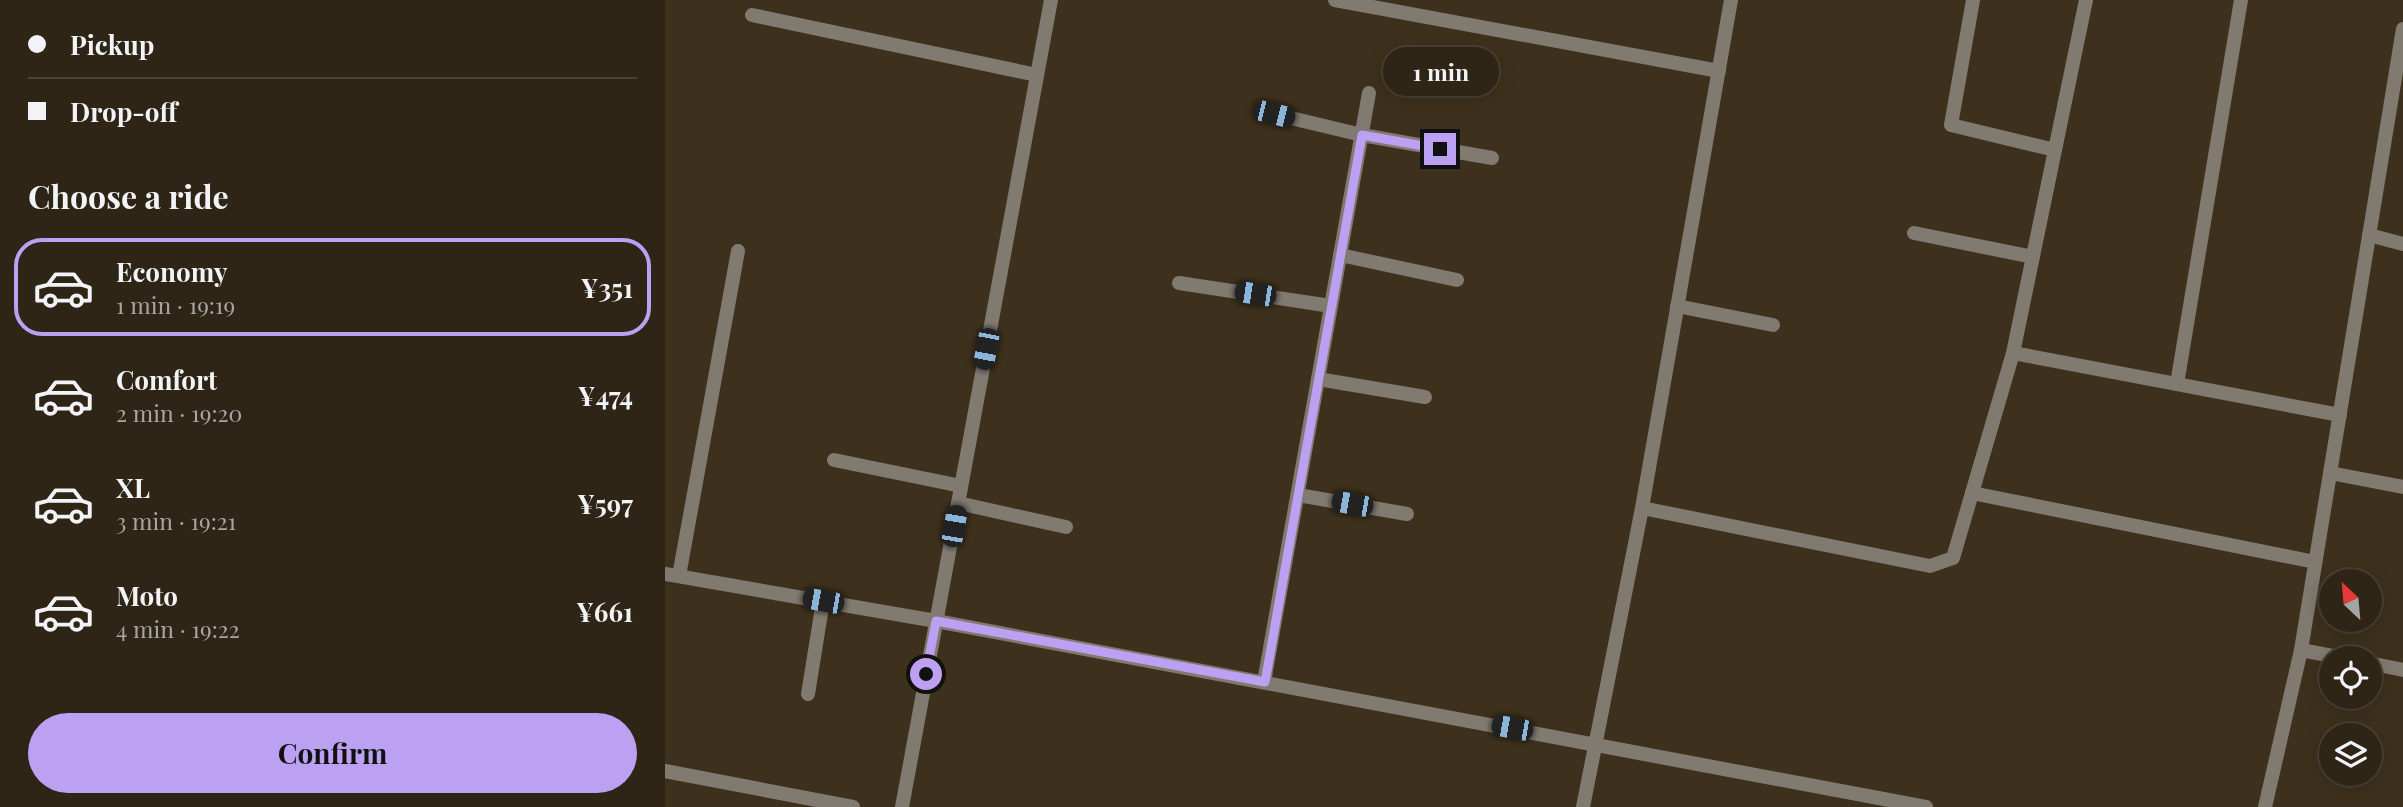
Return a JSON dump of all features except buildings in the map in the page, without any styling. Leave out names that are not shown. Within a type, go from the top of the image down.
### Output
[{"type":"street","points":[[902,807],[1051,0]]},
{"type":"street","points":[[1335,0],[1719,71]]},
{"type":"street","points":[[1583,807],[1641,508],[1731,0]]},
{"type":"street","points":[[1973,0],[1951,125],[2055,150]]},
{"type":"street","points":[[1641,508],[1930,566],[1953,558],[2013,353],[2086,0]]},
{"type":"street","points":[[2177,384],[2241,0]]},
{"type":"street","points":[[752,15],[1037,75]]},
{"type":"street","points":[[2265,807],[2301,650],[2403,29]]},
{"type":"street","points":[[1265,682],[1369,93]]},
{"type":"street","points":[[1274,114],[1362,135],[1492,158]]},
{"type":"street","points":[[1914,233],[2033,257]]},
{"type":"street","points":[[2369,235],[2403,244]]},
{"type":"street","points":[[738,251],[672,575],[1595,743],[1917,806]]},
{"type":"street","points":[[1340,255],[1457,280]]},
{"type":"street","points":[[1179,283],[1331,306]]},
{"type":"street","points":[[1677,306],[1773,325]]},
{"type":"street","points":[[2013,353],[2340,415]]},
{"type":"street","points":[[1318,379],[1425,397]]},
{"type":"street","points":[[834,460],[961,486]]},
{"type":"street","points":[[2330,473],[2403,486]]},
{"type":"street","points":[[1972,493],[2315,562]]},
{"type":"street","points":[[1298,495],[1407,514]]},
{"type":"street","points":[[958,502],[1066,527]]},
{"type":"street","points":[[808,694],[823,601]]},
{"type":"street","points":[[2301,650],[2319,653]]},
{"type":"street","points":[[2382,666],[2403,670]]},
{"type":"street","points":[[665,771],[853,807]]},
{"type":"route","points":[[926,674],[936,621],[1265,682],[1362,135],[1440,149]]}]
